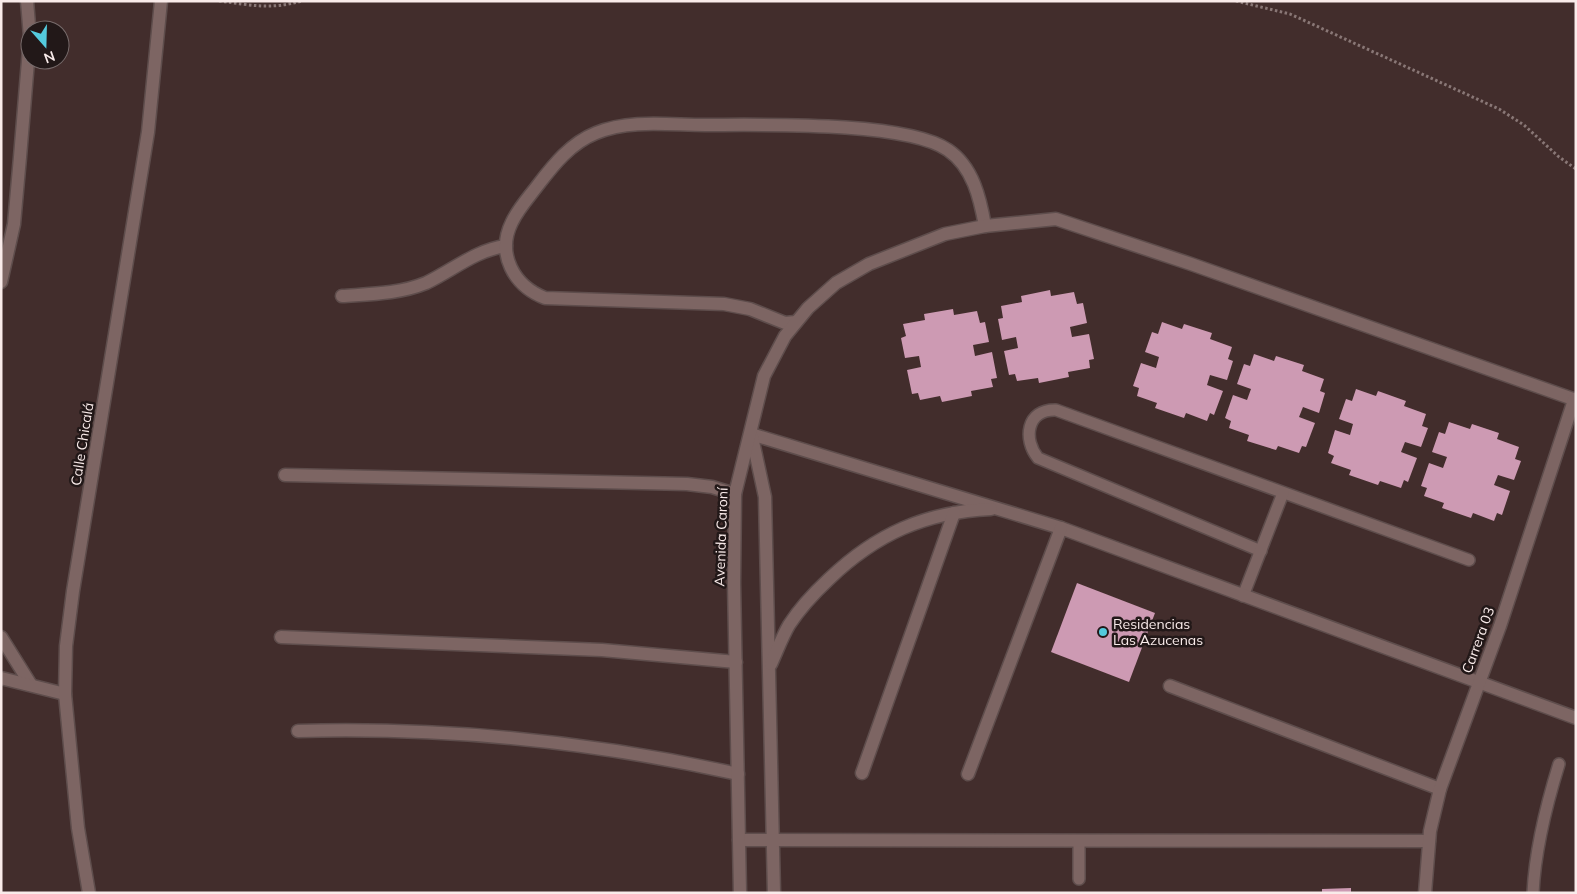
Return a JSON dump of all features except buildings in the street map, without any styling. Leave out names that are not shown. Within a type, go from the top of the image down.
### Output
[{"type":"street","points":[[1,282],[14,224],[30,37],[27,1]]},
{"type":"street","name":"Calle Chicalá","points":[[89,893],[78,828],[65,694],[66,646],[73,590],[148,132],[161,1]]},
{"type":"street","points":[[796,322],[785,323],[750,309],[724,304],[557,300],[545,298],[528,290],[514,277],[507,257],[506,246],[511,223],[555,164],[579,141],[598,132],[630,125],[768,125],[873,130],[929,140],[949,151],[968,170],[980,199],[985,226]]},
{"type":"street","name":"Avenida Caroní","points":[[740,893],[735,494],[764,376],[785,336],[808,308],[836,283],[869,264],[945,234],[985,226],[1056,219],[1075,224],[1575,400]]},
{"type":"street","points":[[342,296],[388,293],[413,287],[436,278],[478,254],[506,246]]},
{"type":"street","name":"Carrera 03","points":[[1424,893],[1429,841],[1440,789],[1500,626],[1575,400]]},
{"type":"street","points":[[774,893],[765,497],[751,434],[1061,528],[1576,718]]},
{"type":"street","points":[[285,475],[687,484],[712,487],[735,494]]},
{"type":"street","points":[[769,668],[788,626],[813,594],[843,565],[870,544],[899,528],[954,513],[999,508]]},
{"type":"street","points":[[862,773],[954,513]]},
{"type":"street","points":[[968,774],[1061,528]]},
{"type":"street","points":[[1,637],[31,685]]},
{"type":"street","points":[[281,637],[602,650],[736,662]]},
{"type":"street","points":[[1,678],[65,694]]},
{"type":"street","points":[[1170,686],[1440,789]]},
{"type":"street","points":[[298,731],[375,729],[528,740],[649,756],[738,774]]},
{"type":"street","points":[[739,840],[1079,842],[1429,841]]},
{"type":"lane","points":[[1260,551],[1038,458],[1029,441],[1030,426],[1040,413],[1056,410],[1469,560]]},
{"type":"lane","points":[[1243,596],[1283,493]]},
{"type":"lane","points":[[1533,893],[1544,814],[1559,764]]},
{"type":"lane","points":[[1079,842],[1079,879]]},
{"type":"path","points":[[219,1],[257,8],[281,7],[302,1]]},
{"type":"path","points":[[1236,1],[1290,14],[1499,109],[1524,124],[1559,157],[1576,169]]},
{"type":"place","name":"Residencias Las Azucenas","points":[[1103,632]]}]
